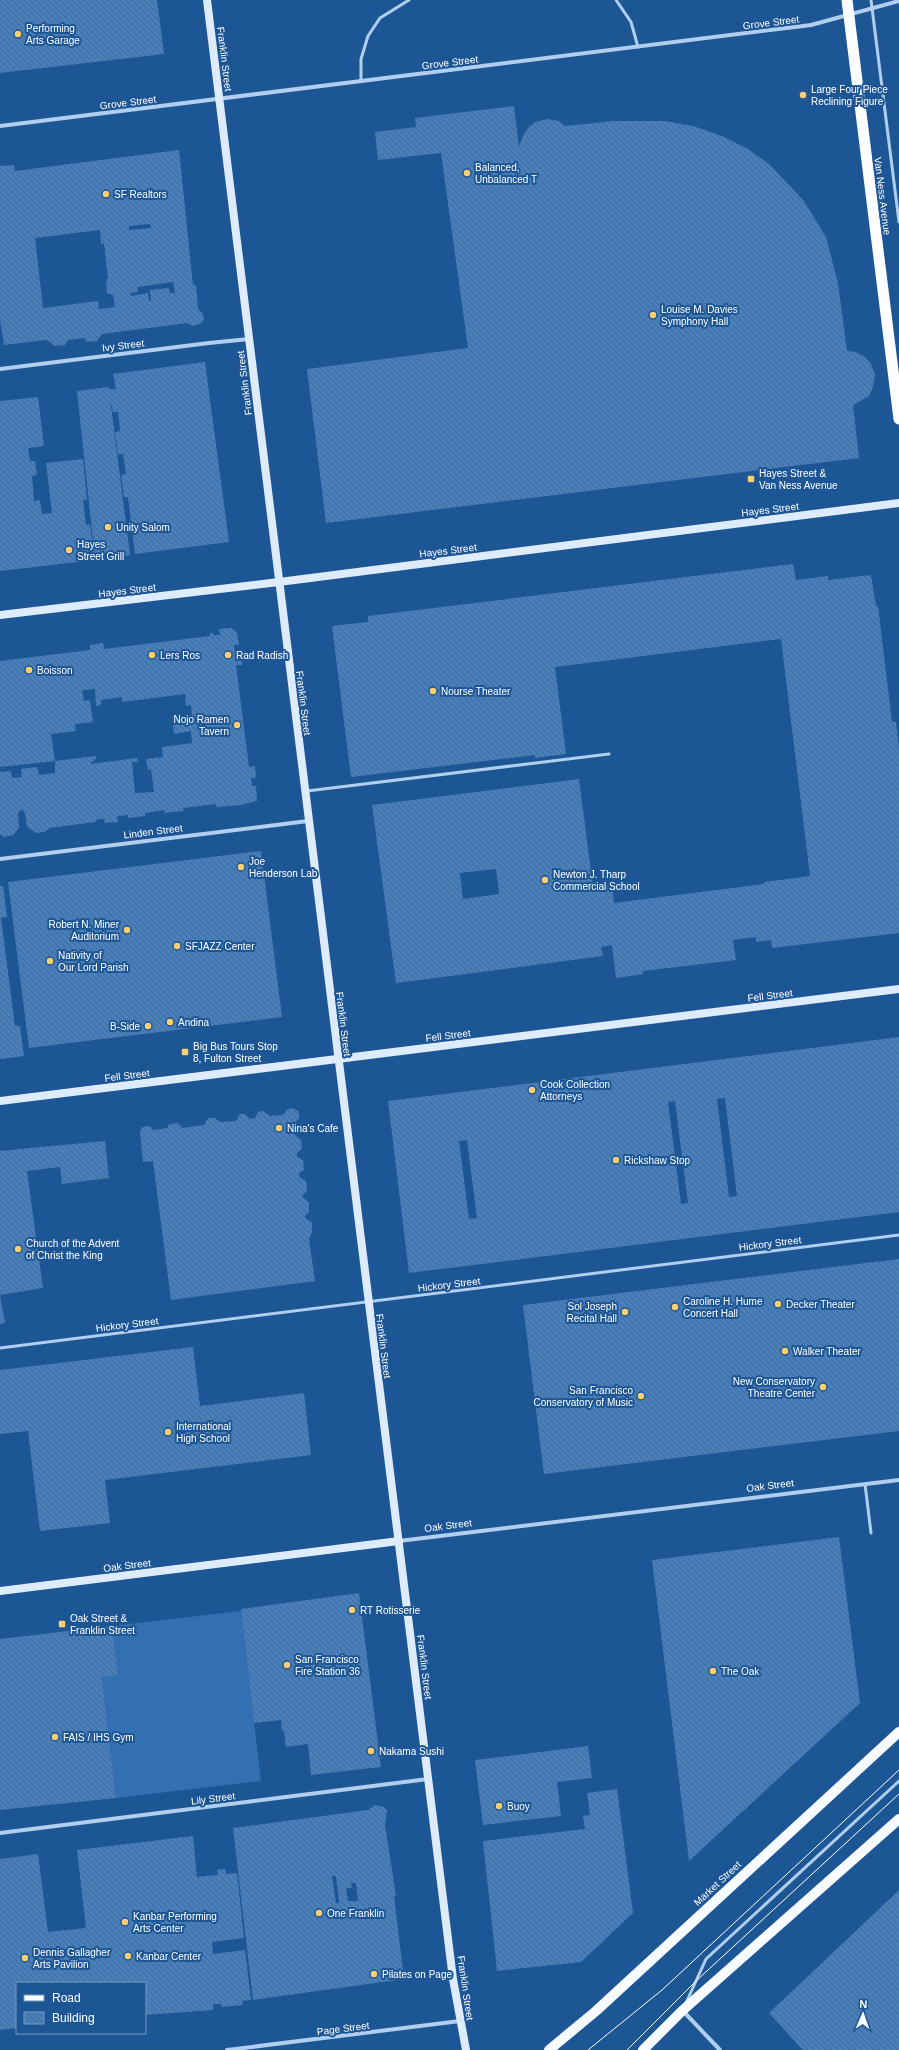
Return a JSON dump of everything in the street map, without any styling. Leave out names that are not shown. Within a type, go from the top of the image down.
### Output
[{"type":"highway","name":"Van Ness Avenue","points":[[847,0],[899,419]]},
{"type":"main road","name":"Franklin Street","points":[[207,0],[338,1059],[460,2021],[466,2050]]},
{"type":"main road","name":"Hayes Street","points":[[0,615],[279,582],[899,503]]},
{"type":"main road","name":"Fell Street","points":[[0,1101],[899,989]]},
{"type":"main road","name":"Oak Street","points":[[0,1591],[399,1541]]},
{"type":"main road","name":"Market Street","points":[[549,2050],[596,2011],[899,1732]]},
{"type":"main road","points":[[643,2050],[683,2010],[899,1819]]},
{"type":"street","name":"Grove Street","points":[[0,126],[812,25],[899,1]]},
{"type":"street","name":"Ivy Street","points":[[0,369],[209,342],[249,339]]},
{"type":"street","name":"Linden Street","points":[[0,859],[308,820]]},
{"type":"street","name":"Oak Street","points":[[399,1541],[899,1480]]},
{"type":"street","name":"Lily Street","points":[[0,1833],[429,1779]]},
{"type":"street","points":[[683,2010],[720,2050]]},
{"type":"street","name":"Page Street","points":[[227,2050],[460,2021]]},
{"type":"lane","points":[[361,81],[361,59],[368,36],[380,18],[409,0]]},
{"type":"lane","points":[[616,0],[631,22],[638,47]]},
{"type":"lane","points":[[871,0],[899,222]]},
{"type":"lane","points":[[305,792],[609,754]]},
{"type":"lane","name":"Hickory Street","points":[[0,1348],[899,1235]]},
{"type":"lane","points":[[865,1484],[871,1533]]},
{"type":"lane","points":[[683,2010],[706,1959],[899,1781]]},
{"type":"shaded area","points":[[241,1611],[261,1781],[116,1798],[102,1677],[118,1675],[112,1626]]},
{"type":"building","points":[[0,0],[157,0],[164,54],[0,73]]},
{"type":"building","name":"Louise M. Davies Symphony Hall","points":[[514,106],[519,147],[528,128],[535,122],[548,119],[559,121],[565,126],[614,121],[665,121],[693,126],[722,136],[748,149],[770,165],[804,201],[826,237],[838,283],[847,351],[856,352],[865,357],[871,364],[875,375],[873,387],[869,396],[853,405],[859,458],[326,523],[307,369],[468,348],[441,153],[378,160],[375,132],[416,127],[415,118]]},
{"type":"building","points":[[179,150],[193,285],[196,285],[198,309],[203,314],[204,320],[200,324],[192,326],[188,323],[102,334],[97,341],[87,342],[84,338],[68,340],[65,345],[54,346],[51,342],[46,340],[4,345],[0,319],[0,166],[14,165],[15,171]],"holes":[[[150,224],[151,228],[129,230],[129,226]],[[100,230],[101,244],[104,243],[108,279],[106,279],[107,293],[113,295],[115,307],[99,309],[98,301],[43,308],[35,238]],[[173,282],[175,293],[170,293],[169,288],[150,290],[151,301],[149,301],[148,293],[131,296],[130,293],[138,292],[137,287]]]},
{"type":"building","points":[[205,362],[229,542],[135,554],[128,497],[124,497],[121,475],[126,474],[123,454],[118,454],[115,432],[120,431],[118,412],[113,412],[110,398],[130,555],[95,559],[77,391],[109,387],[109,389],[116,389],[113,374]]},
{"type":"building","points":[[38,397],[44,446],[28,448],[30,461],[35,461],[37,475],[32,476],[34,501],[40,500],[42,514],[52,513],[46,463],[83,459],[87,500],[83,500],[86,525],[90,524],[95,560],[0,571],[0,401]]},
{"type":"building","points":[[793,564],[796,580],[828,576],[828,580],[871,575],[876,606],[878,606],[892,722],[896,722],[899,749],[899,933],[772,948],[771,940],[756,942],[756,937],[733,940],[736,960],[643,971],[643,974],[616,978],[612,945],[601,947],[603,956],[396,983],[372,805],[579,779],[593,887],[612,885],[614,903],[764,884],[764,882],[810,876],[781,639],[555,667],[566,754],[535,758],[535,755],[351,777],[332,626],[368,622],[368,616]],"holes":[[[496,869],[499,894],[463,899],[460,873]]]},
{"type":"building","points":[[232,628],[237,632],[239,645],[234,645],[235,652],[241,651],[242,665],[236,665],[249,767],[255,766],[256,778],[251,778],[252,786],[256,786],[257,801],[241,805],[216,807],[216,804],[183,808],[184,811],[164,813],[165,810],[145,813],[145,816],[128,818],[128,815],[117,816],[118,822],[105,823],[104,819],[98,819],[95,822],[49,828],[45,832],[36,833],[27,827],[25,813],[22,809],[18,813],[19,828],[13,835],[4,837],[0,834],[0,772],[11,771],[12,778],[22,777],[21,769],[37,767],[39,775],[55,773],[55,761],[0,767],[0,661],[90,650],[90,645],[103,643],[104,649],[210,636],[210,633],[213,633],[213,635],[220,635],[219,629]],"holes":[[[95,689],[96,706],[101,705],[101,700],[122,697],[122,702],[185,694],[186,706],[191,705],[192,718],[183,720],[182,714],[172,716],[174,734],[191,731],[192,743],[162,747],[163,757],[146,759],[148,770],[151,769],[154,792],[135,793],[132,762],[138,762],[137,758],[90,764],[96,756],[55,761],[51,734],[76,731],[75,724],[93,722],[90,700],[84,701],[82,690]]]},
{"type":"building","name":"SFJAZZ Center","points":[[261,851],[282,1017],[29,1048],[8,882]]},
{"type":"building","points":[[0,886],[3,886],[7,917],[1,918],[15,1026],[20,1026],[24,1056],[0,1059]]},
{"type":"building","points":[[899,1037],[899,1212],[409,1273],[388,1101]],"holes":[[[725,1098],[737,1196],[729,1197],[717,1099]],[[675,1101],[688,1203],[681,1204],[668,1102]],[[467,1140],[477,1218],[469,1219],[459,1141]]]},
{"type":"building","points":[[293,1108],[299,1112],[299,1119],[294,1123],[295,1135],[301,1140],[302,1149],[297,1153],[297,1157],[303,1160],[304,1170],[299,1173],[300,1178],[306,1181],[307,1191],[303,1195],[303,1198],[309,1202],[309,1212],[305,1216],[306,1219],[312,1222],[312,1232],[309,1239],[315,1281],[171,1300],[153,1161],[143,1162],[140,1132],[142,1127],[150,1126],[153,1130],[168,1128],[169,1124],[178,1123],[182,1128],[204,1125],[208,1118],[215,1118],[220,1122],[236,1121],[240,1114],[245,1114],[250,1119],[255,1118],[258,1112],[263,1111],[270,1116],[283,1115],[288,1109]]},
{"type":"building","name":"Church of the Advent of Christ the King","points":[[105,1141],[109,1178],[62,1184],[60,1167],[27,1171],[43,1288],[0,1295],[0,1151]]},
{"type":"building","points":[[899,1259],[899,1431],[544,1474],[523,1305]]},
{"type":"building","points":[[0,1295],[5,1323],[0,1324]]},
{"type":"building","points":[[193,1347],[200,1406],[304,1393],[311,1455],[105,1480],[110,1523],[40,1531],[28,1431],[0,1434],[0,1370]]},
{"type":"building","points":[[839,1537],[860,1703],[689,1861],[652,1560]]},
{"type":"building","name":"San Francisco Fire Station 36","points":[[359,1593],[381,1767],[311,1775],[308,1744],[286,1747],[281,1720],[254,1723],[241,1609]]},
{"type":"building","name":"FAIS / IHS Gym","points":[[112,1626],[118,1675],[102,1677],[116,1798],[0,1810],[0,1639]]},
{"type":"building","points":[[588,1746],[592,1778],[557,1782],[561,1816],[483,1825],[475,1760]]},
{"type":"building","points":[[617,1789],[633,1913],[581,1962],[497,1971],[483,1841],[585,1829],[583,1816],[590,1815],[587,1793]]},
{"type":"building","name":"One Franklin","points":[[375,1805],[384,1807],[387,1811],[385,1825],[396,1896],[394,1896],[404,1979],[253,2000],[233,1828],[368,1810]],"holes":[[[332,1876],[336,1876],[339,1903],[336,1903]],[[351,1883],[356,1883],[358,1901],[348,1901],[346,1888],[352,1888]]]},
{"type":"building","points":[[193,1836],[197,1877],[218,1875],[217,1870],[225,1869],[226,1874],[237,1873],[244,1938],[212,1942],[213,1954],[245,1950],[251,2000],[242,2001],[243,2005],[222,2007],[221,2004],[213,2004],[213,2010],[146,2015],[146,1982],[16,1982],[16,2028],[0,2030],[0,1859],[38,1854],[48,1932],[86,1928],[77,1850]]},
{"type":"building","points":[[899,1890],[899,2050],[803,2050],[769,2013]]},
{"type":"tram line","points":[[588,2050],[662,1990],[899,1770]]},
{"type":"tram line","points":[[627,2050],[696,1981],[899,1794]]},
{"type":"place","name":"Performing Arts Garage","points":[[18,34]]},
{"type":"place","name":"Large Four Piece Reclining Figure","points":[[803,95]]},
{"type":"place","name":"Balanced, Unbalanced T","points":[[467,173]]},
{"type":"place","name":"SF Realtors","points":[[106,194]]},
{"type":"place","name":"Louise M. Davies Symphony Hall","points":[[653,315]]},
{"type":"place","name":"Hayes Street & Van Ness Avenue","points":[[751,479]]},
{"type":"place","name":"Unity Salom","points":[[108,527]]},
{"type":"place","name":"Hayes Street Grill","points":[[69,550]]},
{"type":"place","name":"Lers Ros","points":[[152,655]]},
{"type":"place","name":"Rad Radish","points":[[228,655]]},
{"type":"place","name":"Boisson","points":[[29,670]]},
{"type":"place","name":"Nourse Theater","points":[[433,691]]},
{"type":"place","name":"Nojo Ramen Tavern","points":[[237,725]]},
{"type":"place","name":"Joe Henderson Lab","points":[[241,867]]},
{"type":"place","name":"Newton J. Tharp Commercial School","points":[[545,880]]},
{"type":"place","name":"Robert N. Miner Auditorium","points":[[127,930]]},
{"type":"place","name":"SFJAZZ Center","points":[[177,946]]},
{"type":"place","name":"Nativity of Our Lord Parish","points":[[50,961]]},
{"type":"place","name":"Andina","points":[[170,1022]]},
{"type":"place","name":"B-Side","points":[[148,1026]]},
{"type":"place","name":"Big Bus Tours Stop 8, Fulton Street","points":[[185,1052]]},
{"type":"place","name":"Cook Collection Attorneys","points":[[532,1090]]},
{"type":"place","name":"Nina's Cafe","points":[[279,1128]]},
{"type":"place","name":"Rickshaw Stop","points":[[616,1160]]},
{"type":"place","name":"Church of the Advent of Christ the King","points":[[18,1249]]},
{"type":"place","name":"Decker Theater","points":[[778,1304]]},
{"type":"place","name":"Caroline H. Hume Concert Hall","points":[[675,1307]]},
{"type":"place","name":"Sol Joseph Recital Hall","points":[[625,1312]]},
{"type":"place","name":"Walker Theater","points":[[785,1351]]},
{"type":"place","name":"New Conservatory Theatre Center","points":[[823,1387]]},
{"type":"place","name":"San Francisco Conservatory of Music","points":[[641,1396]]},
{"type":"place","name":"International High School","points":[[168,1432]]},
{"type":"place","name":"RT Rotisserie","points":[[352,1610]]},
{"type":"place","name":"Oak Street & Franklin Street","points":[[62,1624]]},
{"type":"place","name":"San Francisco Fire Station 36","points":[[287,1665]]},
{"type":"place","name":"The Oak","points":[[713,1671]]},
{"type":"place","name":"FAIS / IHS Gym","points":[[55,1737]]},
{"type":"place","name":"Nakama Sushi","points":[[371,1751]]},
{"type":"place","name":"Buoy","points":[[499,1806]]},
{"type":"place","name":"One Franklin","points":[[319,1913]]},
{"type":"place","name":"Kanbar Performing Arts Center","points":[[125,1922]]},
{"type":"place","name":"Kanbar Center","points":[[128,1956]]},
{"type":"place","name":"Dennis Gallagher Arts Pavilion","points":[[25,1958]]},
{"type":"place","name":"Pilates on Page","points":[[374,1974]]}]
